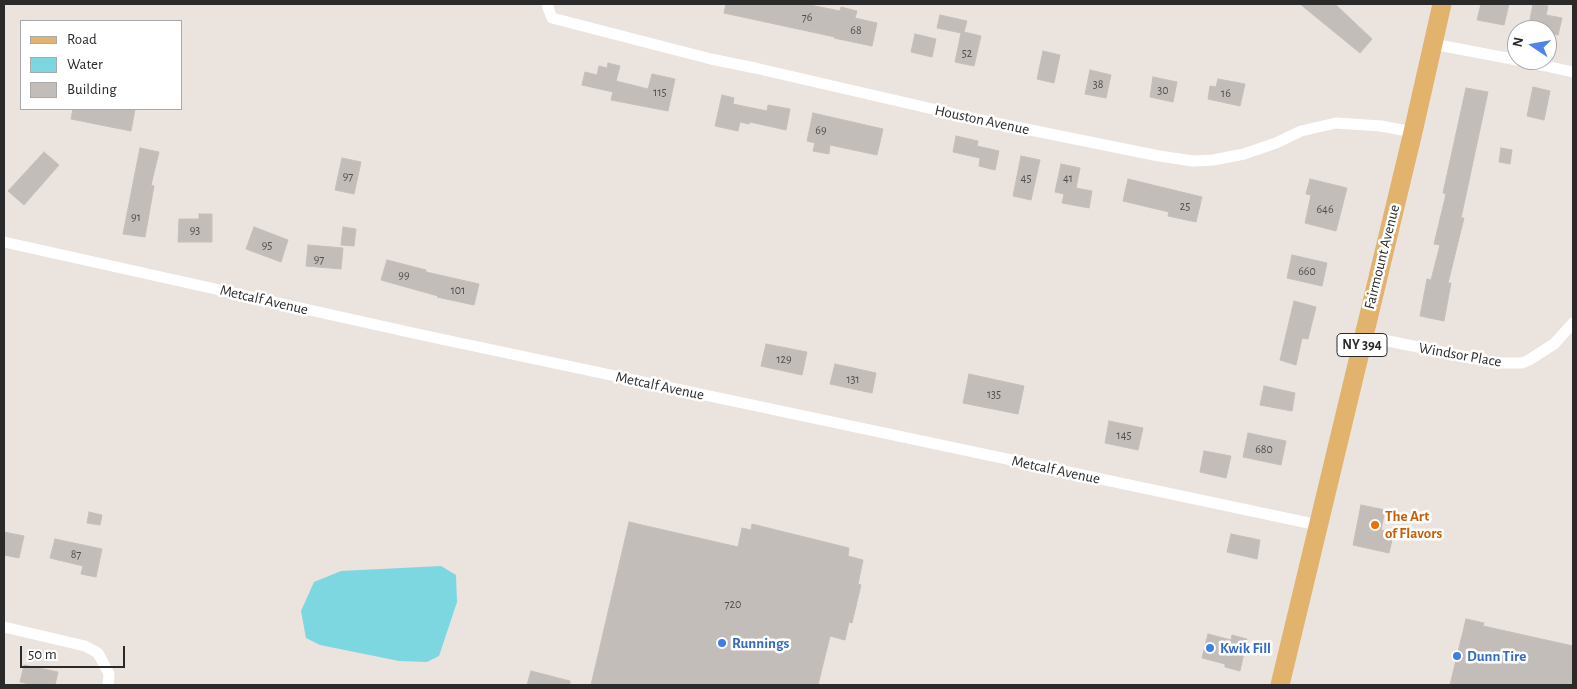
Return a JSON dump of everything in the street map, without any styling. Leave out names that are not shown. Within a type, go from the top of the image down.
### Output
[{"type":"main road","name":"Fairmount Avenue","points":[[1280,685],[1442,4]]},
{"type":"street","name":"Houston Avenue","points":[[548,4],[552,18],[711,60],[755,68],[976,120],[1159,156],[1193,161],[1213,160],[1244,154],[1276,143],[1301,131],[1336,123],[1381,126],[1413,132]]},
{"type":"street","points":[[1433,44],[1507,58]]},
{"type":"street","points":[[1557,69],[1573,72]]},
{"type":"street","name":"Metcalf Avenue","points":[[4,242],[432,337],[1318,525]]},
{"type":"street","name":"Windsor Place","points":[[1364,336],[1496,363],[1522,363],[1554,344],[1573,323]]},
{"type":"street","points":[[4,627],[85,646],[98,653],[109,674],[108,685]]},
{"type":"water","points":[[441,566],[456,575],[457,602],[439,656],[427,662],[399,661],[320,645],[306,638],[301,611],[314,582],[341,571]]},
{"type":"building","points":[[726,4],[805,4],[840,11],[841,7],[857,11],[855,18],[877,23],[872,46],[724,13]]},
{"type":"building","points":[[1300,4],[1335,4],[1372,39],[1360,53]]},
{"type":"building","points":[[1481,4],[1509,4],[1504,25],[1477,20]]},
{"type":"building","points":[[1533,4],[1548,6],[1546,15],[1562,18],[1558,35],[1557,20],[1530,20]]},
{"type":"building","points":[[940,15],[967,21],[964,32],[981,36],[974,66],[955,62],[961,33],[937,28]]},
{"type":"building","points":[[915,34],[936,39],[932,57],[911,52]]},
{"type":"building","points":[[1043,51],[1060,55],[1054,83],[1037,79]]},
{"type":"building","points":[[608,63],[620,66],[616,81],[648,89],[652,74],[675,79],[668,111],[611,100],[613,92],[582,85],[585,72],[597,75],[599,66],[607,68]]},
{"type":"building","points":[[1090,70],[1111,75],[1106,98],[1085,94]]},
{"type":"building","points":[[1153,77],[1177,82],[1173,102],[1150,97]]},
{"type":"building","points":[[1218,79],[1245,84],[1240,106],[1208,99],[1210,86],[1216,87]]},
{"type":"building","points":[[1533,87],[1550,91],[1544,120],[1527,116]]},
{"type":"building","points":[[1466,88],[1488,92],[1461,218],[1464,218],[1448,283],[1451,283],[1444,321],[1420,316],[1427,279],[1431,280],[1440,245],[1434,244],[1446,194],[1443,193]]},
{"type":"building","points":[[722,95],[734,98],[733,104],[767,111],[768,105],[790,109],[786,130],[750,122],[749,124],[740,122],[738,131],[715,126]]},
{"type":"building","points":[[73,110],[135,110],[131,131],[71,119]]},
{"type":"building","points":[[813,113],[883,129],[877,155],[830,145],[829,154],[813,151],[815,143],[807,141]]},
{"type":"building","points":[[956,136],[978,141],[977,146],[999,151],[995,170],[979,166],[980,158],[953,152]]},
{"type":"building","points":[[140,148],[159,152],[151,185],[154,186],[145,237],[123,234]]},
{"type":"building","points":[[1501,148],[1512,150],[1510,164],[1499,162]]},
{"type":"building","points":[[44,152],[59,165],[24,205],[8,191]]},
{"type":"building","points":[[1021,156],[1040,160],[1031,200],[1013,196]]},
{"type":"building","points":[[342,158],[361,162],[354,194],[335,190]]},
{"type":"building","points":[[1061,164],[1080,168],[1076,188],[1092,191],[1089,208],[1062,203],[1064,194],[1055,192]]},
{"type":"building","points":[[1128,179],[1202,197],[1196,222],[1168,216],[1169,212],[1123,201]]},
{"type":"building","points":[[1310,179],[1347,188],[1336,231],[1305,223],[1311,195],[1306,194]]},
{"type":"building","points":[[199,214],[212,214],[212,242],[178,242],[179,219],[199,219]]},
{"type":"building","points":[[254,227],[288,240],[281,262],[246,249]]},
{"type":"building","points":[[343,227],[356,229],[354,246],[341,245]]},
{"type":"building","points":[[308,245],[343,248],[341,269],[306,266]]},
{"type":"building","points":[[1292,255],[1327,263],[1322,286],[1287,278]]},
{"type":"building","points":[[387,260],[426,270],[426,272],[479,284],[474,305],[437,297],[381,280]]},
{"type":"building","points":[[1294,301],[1316,307],[1308,339],[1302,338],[1296,365],[1280,360]]},
{"type":"building","points":[[766,344],[807,352],[802,375],[761,366]]},
{"type":"building","points":[[835,364],[876,373],[872,393],[830,384]]},
{"type":"building","points":[[969,374],[1024,386],[1018,414],[963,403]]},
{"type":"building","points":[[1264,386],[1295,393],[1292,411],[1260,405]]},
{"type":"building","points":[[1109,421],[1143,428],[1138,450],[1105,443]]},
{"type":"building","points":[[1248,433],[1286,441],[1281,465],[1243,457]]},
{"type":"building","points":[[1204,451],[1231,456],[1226,478],[1200,472]]},
{"type":"building","points":[[1361,505],[1385,510],[1381,530],[1394,532],[1389,553],[1353,545]]},
{"type":"building","points":[[89,512],[102,515],[100,525],[87,523]]},
{"type":"building","points":[[629,522],[738,547],[742,528],[751,530],[752,524],[849,548],[848,556],[863,560],[858,584],[861,585],[852,623],[849,622],[845,640],[830,636],[818,685],[591,685]]},
{"type":"building","points":[[4,532],[24,536],[19,558],[4,555]]},
{"type":"building","points":[[1231,534],[1260,540],[1257,559],[1227,552]]},
{"type":"building","points":[[55,539],[102,549],[96,577],[81,574],[83,566],[50,558]]},
{"type":"building","points":[[1466,619],[1484,623],[1483,626],[1573,646],[1573,685],[1450,685]]},
{"type":"building","points":[[1208,634],[1231,640],[1232,635],[1247,639],[1240,671],[1225,667],[1225,664],[1202,658]]},
{"type":"building","points":[[24,665],[58,672],[55,685],[34,685],[20,682]]},
{"type":"building","points":[[531,671],[570,681],[570,685],[527,685]]},
{"type":"place","name":"The Art of Flavors","points":[[1375,525]]},
{"type":"place","name":"Runnings","points":[[722,643]]},
{"type":"place","name":"Kwik Fill","points":[[1210,648]]},
{"type":"place","name":"Dunn Tire","points":[[1457,656]]}]
